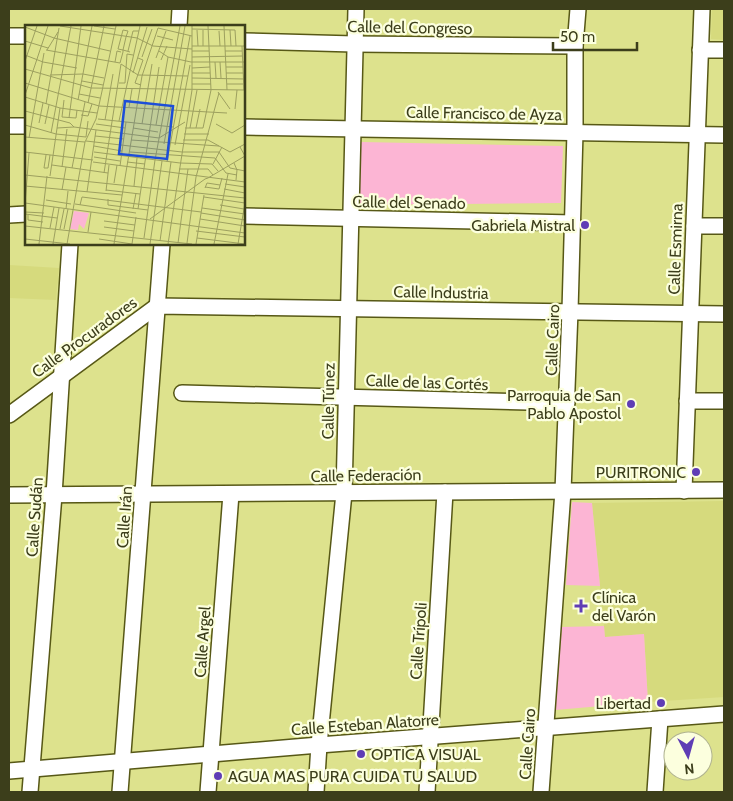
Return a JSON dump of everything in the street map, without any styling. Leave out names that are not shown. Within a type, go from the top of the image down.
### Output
[{"type":"street","points":[[179,25],[180,9]]},
{"type":"street","name":"Calle Túnez","points":[[316,792],[344,493],[356,9]]},
{"type":"street","name":"Calle Cairo","points":[[541,792],[563,492],[573,223],[578,9]]},
{"type":"street","name":"Calle Esmirna","points":[[684,491],[702,9]]},
{"type":"street","points":[[9,36],[25,36]]},
{"type":"street","name":"Calle del Congreso","points":[[245,41],[576,46]]},
{"type":"street","points":[[700,50],[724,50]]},
{"type":"street","points":[[9,126],[25,126]]},
{"type":"street","name":"Calle Francisco de Ayza","points":[[245,127],[724,135]]},
{"type":"street","points":[[9,215],[25,214]]},
{"type":"street","name":"Calle del Senado","points":[[245,216],[573,223]]},
{"type":"street","points":[[694,226],[724,226]]},
{"type":"street","name":"Calle Sudán","points":[[30,792],[54,495],[70,245]]},
{"type":"street","name":"Calle Irán","points":[[120,792],[162,245]]},
{"type":"street","name":"Calle Industria","points":[[157,306],[724,314]]},
{"type":"street","name":"Calle Procuradores","points":[[9,415],[157,306]]},
{"type":"street","name":"Calle de las Cortés","points":[[182,393],[567,403]]},
{"type":"street","points":[[687,401],[724,401]]},
{"type":"street","name":"Calle Federación","points":[[9,495],[724,490]]},
{"type":"street","name":"Calle Trípoli","points":[[427,792],[445,492]]},
{"type":"street","name":"Calle Argel","points":[[208,792],[231,494]]},
{"type":"street","name":"Calle Esteban Alatorre","points":[[9,771],[211,753],[724,714]]},
{"type":"street","points":[[655,792],[660,719]]},
{"type":"shaded area","points":[[712,9],[724,9],[724,40],[711,39]]},
{"type":"shaded area","points":[[361,142],[563,146],[561,203],[359,205]]},
{"type":"shaded area","points":[[9,265],[59,268],[56,300],[9,298]]},
{"type":"shaded area","points":[[724,501],[724,697],[648,702],[644,634],[605,637],[592,503]]},
{"type":"shaded area","points":[[572,502],[592,503],[600,586],[566,585]]},
{"type":"shaded area","points":[[604,626],[605,637],[644,634],[648,702],[555,710],[562,627]]},
{"type":"place","name":"Gabriela Mistral","points":[[585,225]]},
{"type":"place","name":"Parroquia de San Pablo Apostol","points":[[631,404]]},
{"type":"place","name":"PURITRONIC","points":[[696,472]]},
{"type":"place","name":"Clínica del Varón","points":[[581,606]]},
{"type":"place","name":"Libertad","points":[[661,703]]},
{"type":"place","name":"OPTICA VISUAL","points":[[361,754]]},
{"type":"place","name":"AGUA MAS PURA CUIDA TU SALUD","points":[[218,776]]}]
